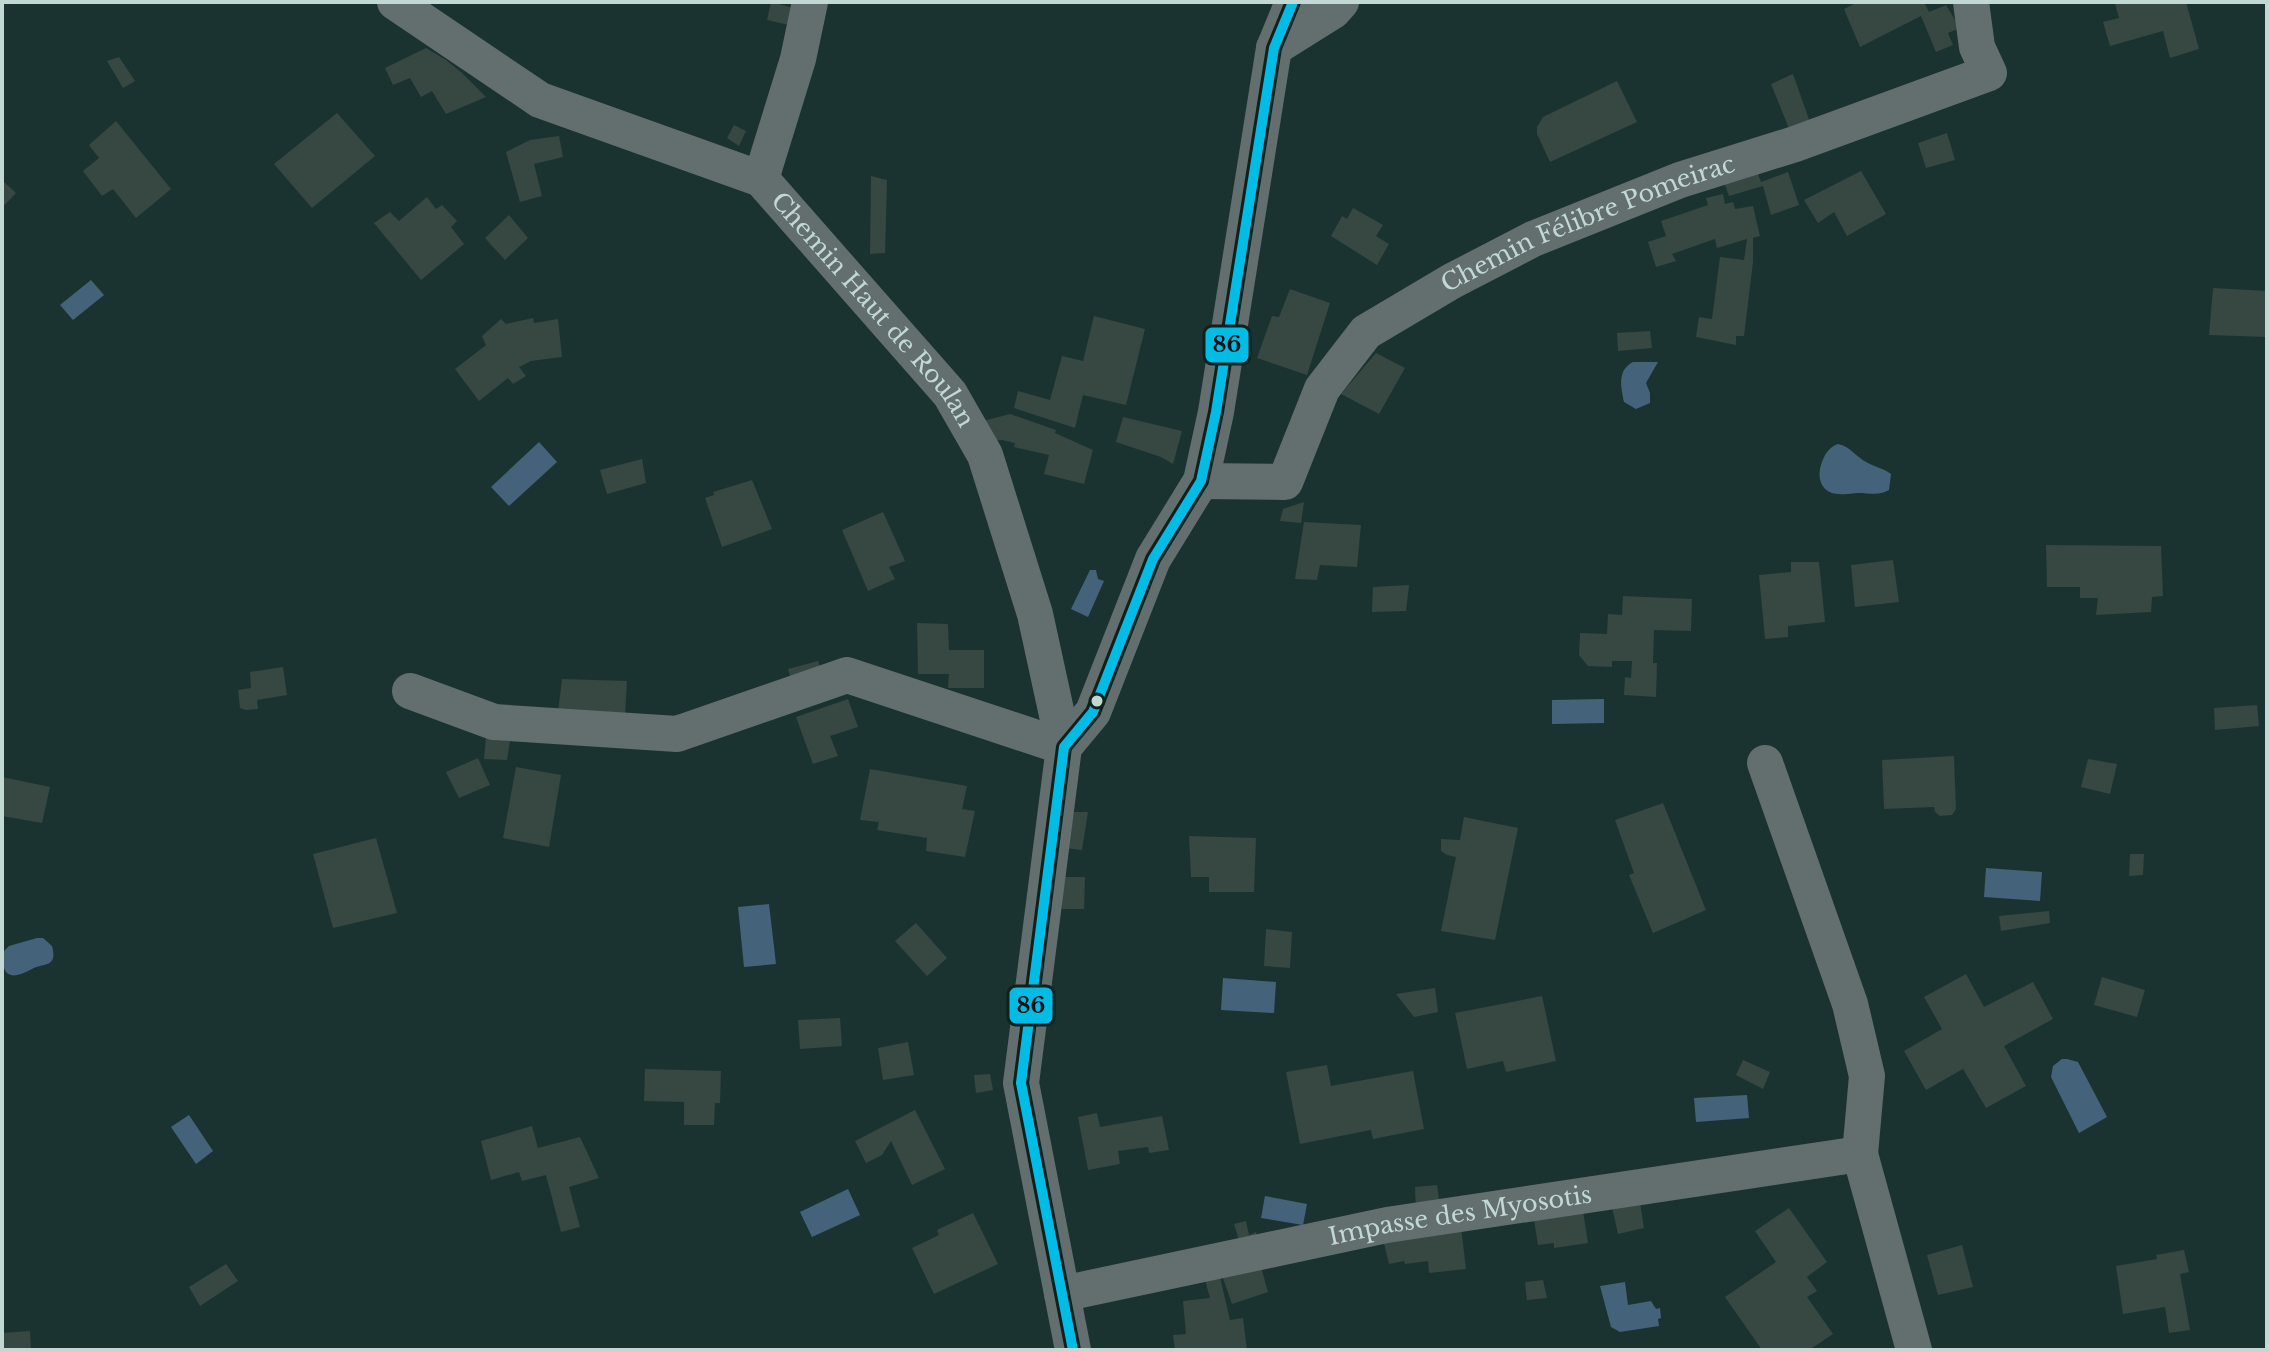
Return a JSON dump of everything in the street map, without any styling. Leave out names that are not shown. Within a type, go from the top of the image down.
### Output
[{"type":"street","name":"Chemin Haut de Roulan","points":[[395,2],[540,100],[761,179],[950,394],[985,455],[1035,614],[1064,747]]},
{"type":"street","points":[[761,179],[798,59],[810,2]]},
{"type":"street","points":[[1073,1350],[1021,1083],[1064,747],[1093,712],[1153,559],[1201,481],[1216,412],[1274,48],[1293,2]]},
{"type":"street","points":[[1274,48],[1333,11],[1341,2]]},
{"type":"street","name":"Chemin Félibre Pomeirac","points":[[1201,481],[1285,482],[1322,389],[1366,332],[1533,239],[1680,180],[1795,144],[1989,73],[1977,47],[1971,2]]},
{"type":"street","points":[[410,691],[494,722],[677,734],[847,675],[1064,747]]},
{"type":"street","points":[[1765,763],[1850,1004],[1867,1076],[1860,1154],[1914,1350]]},
{"type":"street","name":"Impasse des Myosotis","points":[[1062,1294],[1387,1225],[1860,1154]]},
{"type":"water","points":[[91,280],[104,295],[73,320],[60,305]]},
{"type":"water","points":[[1633,362],[1658,362],[1646,383],[1650,403],[1636,409],[1624,402],[1621,385],[1624,370]]},
{"type":"water","points":[[539,442],[557,462],[509,506],[491,487]]},
{"type":"water","points":[[1838,444],[1891,474],[1889,490],[1878,494],[1842,494],[1824,488],[1820,468],[1828,451]]},
{"type":"water","points":[[1090,570],[1096,570],[1098,579],[1104,581],[1088,617],[1071,609]]},
{"type":"water","points":[[1604,699],[1604,723],[1552,724],[1552,700]]},
{"type":"water","points":[[1986,868],[2042,872],[2040,901],[1984,897]]},
{"type":"water","points":[[769,904],[776,964],[744,967],[738,907]]},
{"type":"water","points":[[43,938],[52,946],[51,962],[18,975],[6,972],[2,953],[9,946]]},
{"type":"water","points":[[1223,978],[1276,982],[1274,1013],[1221,1010]]},
{"type":"water","points":[[2062,1059],[2078,1062],[2107,1117],[2079,1133],[2051,1077],[2053,1066]]},
{"type":"water","points":[[1747,1095],[1749,1118],[1696,1122],[1694,1098]]},
{"type":"water","points":[[189,1115],[213,1151],[196,1164],[171,1127]]},
{"type":"water","points":[[848,1189],[860,1215],[812,1237],[800,1212]]},
{"type":"water","points":[[1265,1196],[1307,1204],[1303,1225],[1261,1218]]},
{"type":"water","points":[[1625,1282],[1628,1305],[1651,1301],[1656,1309],[1660,1308],[1659,1326],[1620,1332],[1611,1327],[1600,1286]]},
{"type":"building","points":[[771,2],[794,8],[789,25],[767,20]]},
{"type":"building","points":[[1858,2],[1924,2],[1929,12],[1946,5],[1960,28],[1948,33],[1953,45],[1936,52],[1921,16],[1860,47],[1844,9]]},
{"type":"building","points":[[2186,2],[2199,49],[2170,58],[2163,31],[2110,46],[2103,22],[2119,18],[2115,3]]},
{"type":"building","points":[[426,48],[461,72],[486,97],[446,114],[432,91],[421,97],[410,78],[393,85],[385,68]]},
{"type":"building","points":[[119,57],[135,81],[123,88],[107,61]]},
{"type":"building","points":[[1793,74],[1811,125],[1790,131],[1771,84]]},
{"type":"building","points":[[1617,81],[1637,122],[1550,162],[1537,134],[1543,117]]},
{"type":"building","points":[[337,113],[375,156],[312,208],[274,164]]},
{"type":"building","points":[[116,121],[171,189],[136,218],[113,189],[102,196],[83,171],[99,158],[89,145]]},
{"type":"building","points":[[734,125],[746,131],[739,146],[727,138]]},
{"type":"building","points":[[1947,133],[1955,160],[1926,168],[1918,143]]},
{"type":"building","points":[[559,136],[563,157],[534,164],[542,196],[520,202],[506,152],[530,140]]},
{"type":"building","points":[[1757,171],[1761,182],[1788,172],[1799,205],[1771,215],[1763,186],[1729,196],[1724,182]]},
{"type":"building","points":[[1861,171],[1886,214],[1847,236],[1834,212],[1818,223],[1804,200]]},
{"type":"building","points":[[871,176],[887,180],[885,253],[870,254]]},
{"type":"building","points":[[2,180],[16,193],[2,208]]},
{"type":"building","points":[[1723,194],[1725,204],[1733,202],[1735,209],[1753,206],[1760,236],[1753,238],[1744,336],[1736,336],[1736,345],[1696,337],[1699,317],[1712,319],[1720,257],[1744,260],[1747,239],[1717,248],[1715,239],[1672,254],[1676,261],[1656,267],[1648,242],[1666,236],[1661,221],[1708,205],[1706,198]]},
{"type":"building","points":[[427,197],[436,209],[442,205],[457,221],[451,227],[464,244],[421,280],[374,223],[390,212],[399,221]]},
{"type":"building","points":[[1353,208],[1383,225],[1376,236],[1389,244],[1377,265],[1331,236],[1342,216],[1347,219]]},
{"type":"building","points":[[509,215],[528,238],[505,260],[485,238]]},
{"type":"building","points":[[2213,288],[2267,291],[2267,337],[2209,335]]},
{"type":"building","points":[[1290,289],[1330,303],[1307,375],[1257,358],[1272,316],[1279,317]]},
{"type":"building","points":[[1094,316],[1145,329],[1126,405],[1083,395],[1075,428],[1014,408],[1018,391],[1050,400],[1062,356],[1083,361]]},
{"type":"building","points":[[533,318],[534,323],[558,319],[562,357],[531,361],[519,367],[526,376],[513,384],[508,378],[479,401],[455,369],[486,345],[482,336],[501,319],[506,324]]},
{"type":"building","points":[[1650,331],[1652,348],[1618,351],[1617,333]]},
{"type":"building","points":[[1376,353],[1405,368],[1379,414],[1341,394]]},
{"type":"building","points":[[1010,414],[1056,430],[1055,433],[1093,450],[1084,484],[1044,474],[1049,455],[1014,447],[1015,443],[990,441],[983,421]]},
{"type":"building","points":[[1123,417],[1182,431],[1173,464],[1116,442]]},
{"type":"building","points":[[642,459],[646,483],[607,494],[600,470]]},
{"type":"building","points":[[752,480],[772,529],[722,547],[705,498],[714,495],[713,492]]},
{"type":"building","points":[[1304,502],[1301,523],[1280,521],[1283,509]]},
{"type":"building","points":[[883,512],[905,561],[889,567],[895,579],[868,591],[842,530]]},
{"type":"building","points":[[1304,522],[1361,525],[1357,567],[1320,565],[1317,580],[1295,579]]},
{"type":"building","points":[[2046,545],[2161,546],[2163,596],[2152,597],[2151,612],[2096,615],[2098,598],[2080,598],[2080,587],[2047,587]]},
{"type":"building","points":[[1893,560],[1899,602],[1855,607],[1851,565]]},
{"type":"building","points":[[1791,562],[1819,562],[1825,622],[1788,626],[1788,637],[1765,639],[1759,575],[1791,572]]},
{"type":"building","points":[[1409,585],[1406,611],[1372,612],[1373,587]]},
{"type":"building","points":[[1623,596],[1692,599],[1691,631],[1654,630],[1656,697],[1624,695],[1625,677],[1631,678],[1632,661],[1612,661],[1612,667],[1588,666],[1579,655],[1580,633],[1607,634],[1608,614],[1622,615]]},
{"type":"building","points":[[917,623],[948,624],[949,650],[984,650],[984,688],[948,688],[949,674],[918,674]]},
{"type":"building","points":[[818,661],[823,675],[792,684],[788,669]]},
{"type":"building","points":[[283,667],[287,695],[257,700],[258,709],[240,708],[238,690],[251,688],[250,672]]},
{"type":"building","points":[[562,679],[627,681],[625,715],[558,712]]},
{"type":"building","points":[[848,699],[858,727],[830,736],[838,756],[813,764],[796,717]]},
{"type":"building","points":[[2257,705],[2259,726],[2215,730],[2214,708]]},
{"type":"building","points":[[486,737],[510,741],[507,760],[484,759]]},
{"type":"building","points":[[1954,756],[1956,809],[1952,815],[1940,816],[1934,807],[1884,809],[1882,760]]},
{"type":"building","points":[[478,758],[490,785],[459,798],[446,772]]},
{"type":"building","points":[[2088,759],[2117,764],[2110,794],[2081,787]]},
{"type":"building","points":[[516,767],[561,775],[549,847],[503,838]]},
{"type":"building","points":[[870,769],[967,786],[962,809],[975,811],[965,857],[926,851],[927,838],[877,830],[879,822],[860,820]]},
{"type":"building","points":[[2,777],[50,787],[42,823],[2,816]]},
{"type":"building","points":[[1663,803],[1706,910],[1653,933],[1629,875],[1634,873],[1615,820]]},
{"type":"building","points":[[1073,812],[1088,812],[1082,850],[1064,848]]},
{"type":"building","points":[[1464,817],[1518,828],[1495,940],[1441,931],[1456,857],[1441,851],[1441,839],[1460,840]]},
{"type":"building","points":[[1189,836],[1256,838],[1254,892],[1209,892],[1209,877],[1191,877]]},
{"type":"building","points":[[376,838],[397,913],[333,928],[313,854]]},
{"type":"building","points":[[2130,854],[2144,854],[2143,875],[2129,876]]},
{"type":"building","points":[[1062,877],[1085,877],[1084,909],[1062,909]]},
{"type":"building","points":[[2049,911],[2050,923],[2001,931],[1999,916]]},
{"type":"building","points":[[916,923],[947,958],[927,976],[895,941]]},
{"type":"building","points":[[1266,929],[1292,932],[1290,968],[1264,966]]},
{"type":"building","points":[[1966,974],[1984,1007],[2033,982],[2053,1019],[2004,1046],[2026,1086],[1986,1108],[1963,1069],[1926,1090],[1904,1051],[1942,1029],[1924,997]]},
{"type":"building","points":[[2102,977],[2145,990],[2137,1017],[2094,1005]]},
{"type":"building","points":[[1435,988],[1438,1012],[1414,1017],[1396,994]]},
{"type":"building","points":[[1542,996],[1556,1061],[1506,1072],[1503,1061],[1467,1069],[1455,1013]]},
{"type":"building","points":[[840,1018],[842,1046],[800,1049],[798,1020]]},
{"type":"building","points":[[908,1042],[914,1075],[883,1080],[878,1048]]},
{"type":"building","points":[[1743,1060],[1770,1072],[1763,1089],[1736,1075]]},
{"type":"building","points":[[1327,1065],[1331,1086],[1413,1071],[1424,1129],[1373,1139],[1371,1130],[1300,1144],[1286,1072]]},
{"type":"building","points":[[645,1069],[721,1071],[720,1103],[715,1103],[714,1125],[684,1125],[684,1102],[644,1101]]},
{"type":"building","points":[[990,1074],[993,1090],[976,1093],[974,1075]]},
{"type":"building","points":[[915,1110],[945,1169],[912,1185],[891,1141],[882,1155],[866,1163],[855,1141]]},
{"type":"building","points":[[1097,1113],[1100,1127],[1162,1116],[1169,1150],[1149,1153],[1148,1147],[1118,1151],[1120,1164],[1088,1170],[1078,1117]]},
{"type":"building","points":[[532,1126],[538,1148],[580,1137],[599,1178],[569,1187],[580,1227],[561,1232],[546,1175],[522,1181],[519,1172],[491,1180],[481,1141]]},
{"type":"building","points":[[1437,1185],[1440,1206],[1416,1209],[1415,1187]]},
{"type":"building","points":[[1640,1203],[1644,1228],[1618,1234],[1612,1207]]},
{"type":"building","points":[[1789,1208],[1827,1262],[1807,1277],[1817,1291],[1807,1297],[1833,1334],[1809,1350],[1762,1350],[1725,1297],[1776,1262],[1755,1231]]},
{"type":"building","points":[[1583,1211],[1588,1243],[1554,1248],[1554,1243],[1538,1245],[1534,1220]]},
{"type":"building","points":[[973,1213],[998,1264],[934,1294],[912,1248],[939,1235],[937,1230]]},
{"type":"building","points":[[1246,1221],[1249,1235],[1256,1232],[1258,1241],[1240,1244],[1234,1224]]},
{"type":"building","points":[[1461,1227],[1466,1269],[1429,1273],[1428,1261],[1389,1264],[1383,1239]]},
{"type":"building","points":[[1962,1245],[1973,1287],[1938,1295],[1927,1255]]},
{"type":"building","points":[[2184,1250],[2189,1272],[2180,1274],[2190,1330],[2169,1333],[2165,1307],[2123,1314],[2116,1266],[2157,1259],[2156,1255]]},
{"type":"building","points":[[226,1264],[238,1281],[200,1306],[189,1287]]},
{"type":"building","points":[[1261,1267],[1268,1292],[1232,1304],[1223,1278]]},
{"type":"building","points":[[1220,1277],[1230,1320],[1243,1318],[1247,1350],[1175,1350],[1173,1335],[1186,1334],[1183,1301],[1210,1298],[1205,1280]]},
{"type":"building","points":[[1543,1280],[1547,1298],[1527,1300],[1525,1282]]},
{"type":"building","points":[[30,1331],[31,1350],[2,1350],[2,1333]]},
{"type":"transit line","name":"86","points":[[1073,1350],[1021,1083],[1064,747],[1093,712],[1153,559],[1201,481],[1216,412],[1274,48],[1293,2]]}]
